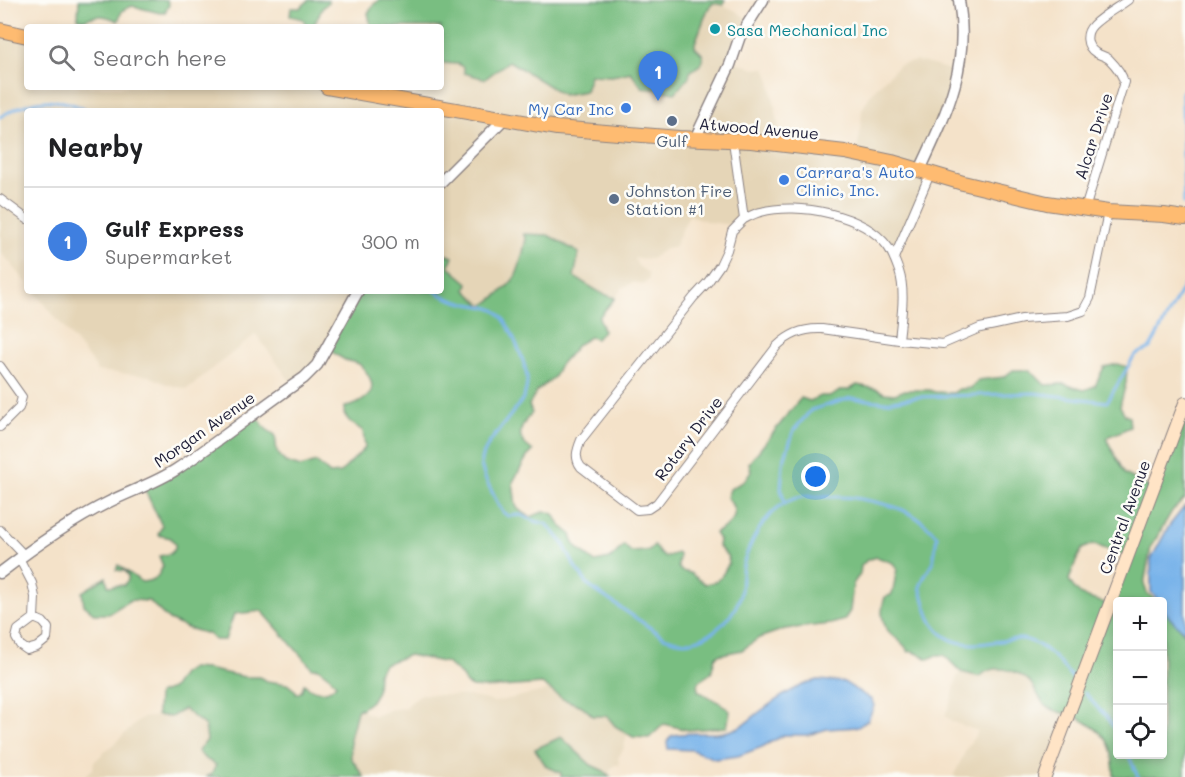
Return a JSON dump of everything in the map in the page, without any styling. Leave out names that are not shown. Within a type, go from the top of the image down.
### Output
[{"type":"main road","points":[[0,30],[24,35]]},
{"type":"main road","name":"Atwood Avenue","points":[[344,90],[443,108]]},
{"type":"main road","name":"Atwood Avenue","points":[[444,108],[557,128],[784,144],[845,152],[892,162],[1002,193],[1047,203],[1108,212],[1185,218]]},
{"type":"main road","name":"Central Avenue","points":[[1045,777],[1185,403]]},
{"type":"street","points":[[695,139],[730,65],[740,36],[763,0]]},
{"type":"street","points":[[894,258],[958,77],[962,44],[959,0]]},
{"type":"street","name":"Alcar Drive","points":[[1085,209],[1124,82],[1121,73],[1114,65],[1090,46],[1087,35],[1095,23],[1128,0]]},
{"type":"street","points":[[444,179],[504,119]]},
{"type":"street","points":[[733,141],[744,219],[759,212],[788,209],[841,216],[859,223],[874,233],[888,247],[902,284],[899,340]]},
{"type":"street","points":[[0,199],[24,217]]},
{"type":"street","name":"Rotary Drive","points":[[744,219],[732,231],[727,250],[708,282],[581,440],[576,450],[579,465],[585,471],[637,510],[651,508],[657,503],[777,346],[796,332],[810,328],[943,344],[980,328],[1022,319],[1068,316],[1083,311],[1090,298],[1108,212]]},
{"type":"street","name":"Morgan Avenue","points":[[0,573],[77,518],[177,469],[304,378],[317,365],[356,294]]},
{"type":"street","points":[[0,366],[22,397],[19,408],[0,428]]},
{"type":"street","points":[[0,530],[22,557],[35,597],[34,618]]},
{"type":"shaded area","points":[[713,2],[738,12],[749,21],[734,61],[755,69],[765,68],[770,81],[782,143],[856,153],[862,110],[871,93],[899,65],[917,61],[957,72],[922,170],[929,175],[896,254],[873,232],[833,215],[767,211],[736,220],[731,225],[709,222],[689,215],[674,247],[666,248],[651,259],[634,258],[638,266],[648,273],[649,279],[643,285],[634,282],[622,288],[615,298],[573,277],[523,234],[526,239],[514,277],[503,290],[482,307],[466,290],[468,283],[448,266],[452,257],[444,253],[444,108],[24,108],[24,279],[0,253],[0,30],[24,35],[24,90],[340,90],[415,103],[417,90],[444,90],[444,63],[458,64],[464,68],[509,61],[563,95],[573,94],[590,75],[612,76],[632,72],[642,87],[669,93],[698,67],[703,55],[695,47],[695,43]]},
{"type":"shaded area","points":[[36,294],[357,294],[329,347],[293,385],[256,334],[187,389],[166,384],[149,376],[97,371]]},
{"type":"shaded area","points":[[995,668],[1015,673],[1028,680],[1036,690],[1065,714],[1045,777],[953,777],[978,731],[953,722],[945,716],[957,676],[961,672],[980,677]]},
{"type":"shaded area","points":[[549,690],[563,699],[582,706],[593,716],[607,716],[615,726],[627,734],[624,748],[618,758],[620,765],[615,765],[609,775],[591,765],[561,737],[546,766],[561,773],[561,777],[364,777],[351,758],[350,738],[357,711],[360,708],[375,716],[389,710],[404,708],[421,694],[469,696],[495,702]]},
{"type":"shaded area","points":[[183,709],[205,726],[207,740],[204,758],[216,765],[212,774],[206,777],[83,777],[93,769],[94,762],[143,717],[157,715],[166,717]]},
{"type":"green space","points":[[79,0],[167,0],[169,5],[165,12],[160,13],[132,6],[122,11],[118,21],[101,16],[84,20],[78,18]]},
{"type":"green space","points":[[309,0],[328,0],[314,24],[306,24],[303,19],[290,16],[291,8],[300,8]]},
{"type":"green space","points":[[380,0],[725,0],[723,5],[713,3],[708,9],[695,43],[695,47],[703,55],[701,64],[690,72],[689,77],[675,93],[642,87],[631,72],[612,76],[590,75],[585,91],[563,95],[509,61],[485,79],[464,73],[464,68],[458,64],[444,63],[444,24],[370,24],[368,13]]},
{"type":"green space","points":[[523,234],[548,235],[579,253],[574,277],[601,293],[615,298],[599,317],[603,331],[596,339],[590,337],[578,344],[559,366],[554,377],[537,391],[529,405],[532,413],[523,425],[521,437],[533,451],[513,482],[516,506],[530,517],[546,511],[554,514],[560,525],[571,534],[577,547],[595,562],[610,559],[624,545],[631,552],[649,551],[654,545],[665,557],[679,554],[678,567],[681,571],[690,573],[705,584],[718,580],[729,563],[728,557],[718,546],[719,540],[715,533],[727,526],[733,518],[734,509],[727,497],[730,489],[744,481],[751,471],[749,463],[801,398],[810,401],[821,396],[832,396],[841,390],[849,390],[857,385],[895,394],[905,390],[953,393],[959,389],[971,388],[978,380],[1004,377],[1013,370],[1030,370],[1045,385],[1064,384],[1084,390],[1095,386],[1104,367],[1118,364],[1127,367],[1126,383],[1120,406],[1125,415],[1129,417],[1130,427],[1106,438],[1125,474],[1152,489],[1185,419],[1185,499],[1172,511],[1151,547],[1144,584],[1147,593],[1152,597],[1113,597],[1113,759],[1110,746],[1102,734],[1077,717],[1057,712],[1045,705],[1030,682],[1019,674],[998,669],[985,672],[980,677],[961,672],[944,655],[928,659],[912,651],[909,652],[891,634],[882,617],[883,602],[885,597],[892,593],[897,570],[893,563],[877,557],[867,560],[861,566],[860,574],[853,584],[850,611],[844,620],[831,624],[785,629],[759,638],[742,650],[718,655],[715,658],[711,673],[698,682],[698,691],[730,711],[727,727],[688,730],[664,724],[649,738],[633,737],[615,726],[607,716],[593,716],[582,706],[563,699],[542,684],[472,687],[466,684],[461,675],[447,663],[409,655],[384,664],[378,673],[377,691],[371,701],[357,711],[350,738],[351,758],[364,777],[206,777],[212,774],[216,765],[204,758],[198,751],[207,740],[205,726],[184,709],[171,717],[157,715],[158,694],[172,689],[182,674],[191,668],[245,677],[259,677],[267,681],[287,684],[296,691],[296,694],[301,692],[304,684],[321,692],[333,688],[336,684],[318,668],[312,668],[262,611],[234,614],[225,640],[215,640],[208,634],[169,620],[149,601],[130,600],[108,614],[95,614],[84,605],[82,592],[106,577],[108,586],[124,585],[128,580],[128,575],[125,571],[116,570],[118,565],[142,582],[153,579],[163,566],[159,556],[170,554],[175,549],[171,538],[158,535],[162,526],[144,488],[256,415],[266,429],[275,435],[277,452],[285,462],[301,467],[316,462],[330,474],[340,473],[365,448],[363,431],[350,422],[344,414],[345,407],[357,404],[367,397],[372,384],[366,371],[359,364],[345,360],[328,349],[357,294],[444,294],[444,253],[453,257],[448,266],[468,283],[466,290],[483,306],[515,277],[526,239]],"holes":[[[1092,544],[1126,556],[1110,604],[1081,595],[1069,580],[1082,549]]]},
{"type":"green space","points":[[1167,614],[1185,634],[1185,777],[1114,777],[1113,759],[1167,759]]},
{"type":"green space","points":[[561,737],[591,765],[611,777],[561,777],[561,773],[546,766],[535,749]]},
{"type":"water","points":[[1185,506],[1185,632],[1167,613],[1167,597],[1155,597],[1151,592],[1151,559],[1169,526]]},
{"type":"water","points":[[818,680],[844,682],[872,700],[874,706],[868,720],[858,727],[827,729],[808,735],[784,735],[738,756],[715,759],[692,750],[668,749],[667,742],[671,736],[731,731],[786,694]]},
{"type":"waterway","points":[[1184,204],[1182,93],[1185,88]]},
{"type":"waterway","points":[[0,117],[22,106],[44,101],[66,102],[81,108]]},
{"type":"waterway","points":[[785,504],[781,489],[783,463],[794,430],[811,410],[851,398],[885,402],[918,397],[1034,393],[1107,402],[1135,355],[1150,348],[1185,284]]},
{"type":"waterway","points":[[440,294],[456,301],[493,309],[501,315],[524,366],[527,384],[523,399],[489,443],[481,459],[485,478],[499,506],[508,516],[521,515],[547,524],[563,543],[575,567],[590,587],[664,637],[684,642],[691,641],[705,636],[725,622],[740,597],[743,567],[752,541],[765,521],[781,505],[802,497],[852,497],[912,514],[937,536],[933,563],[920,587],[930,618],[944,636],[968,644],[1015,639],[1027,640],[1047,651],[1073,679]]},
{"type":"waterway","points":[[1085,693],[1113,726]]},
{"type":"waterway","points":[[1130,759],[1138,777]]},
{"type":"place","name":"Sasa Mechanical Inc","points":[[715,29]]},
{"type":"place","name":"Gulf Express","points":[[658,101]]},
{"type":"place","name":"My Car Inc","points":[[626,108]]},
{"type":"place","name":"Gulf","points":[[672,121]]},
{"type":"place","name":"Carrara's Auto Clinic, Inc.","points":[[784,180]]},
{"type":"place","name":"Johnston Fire Station #1","points":[[614,199]]}]
